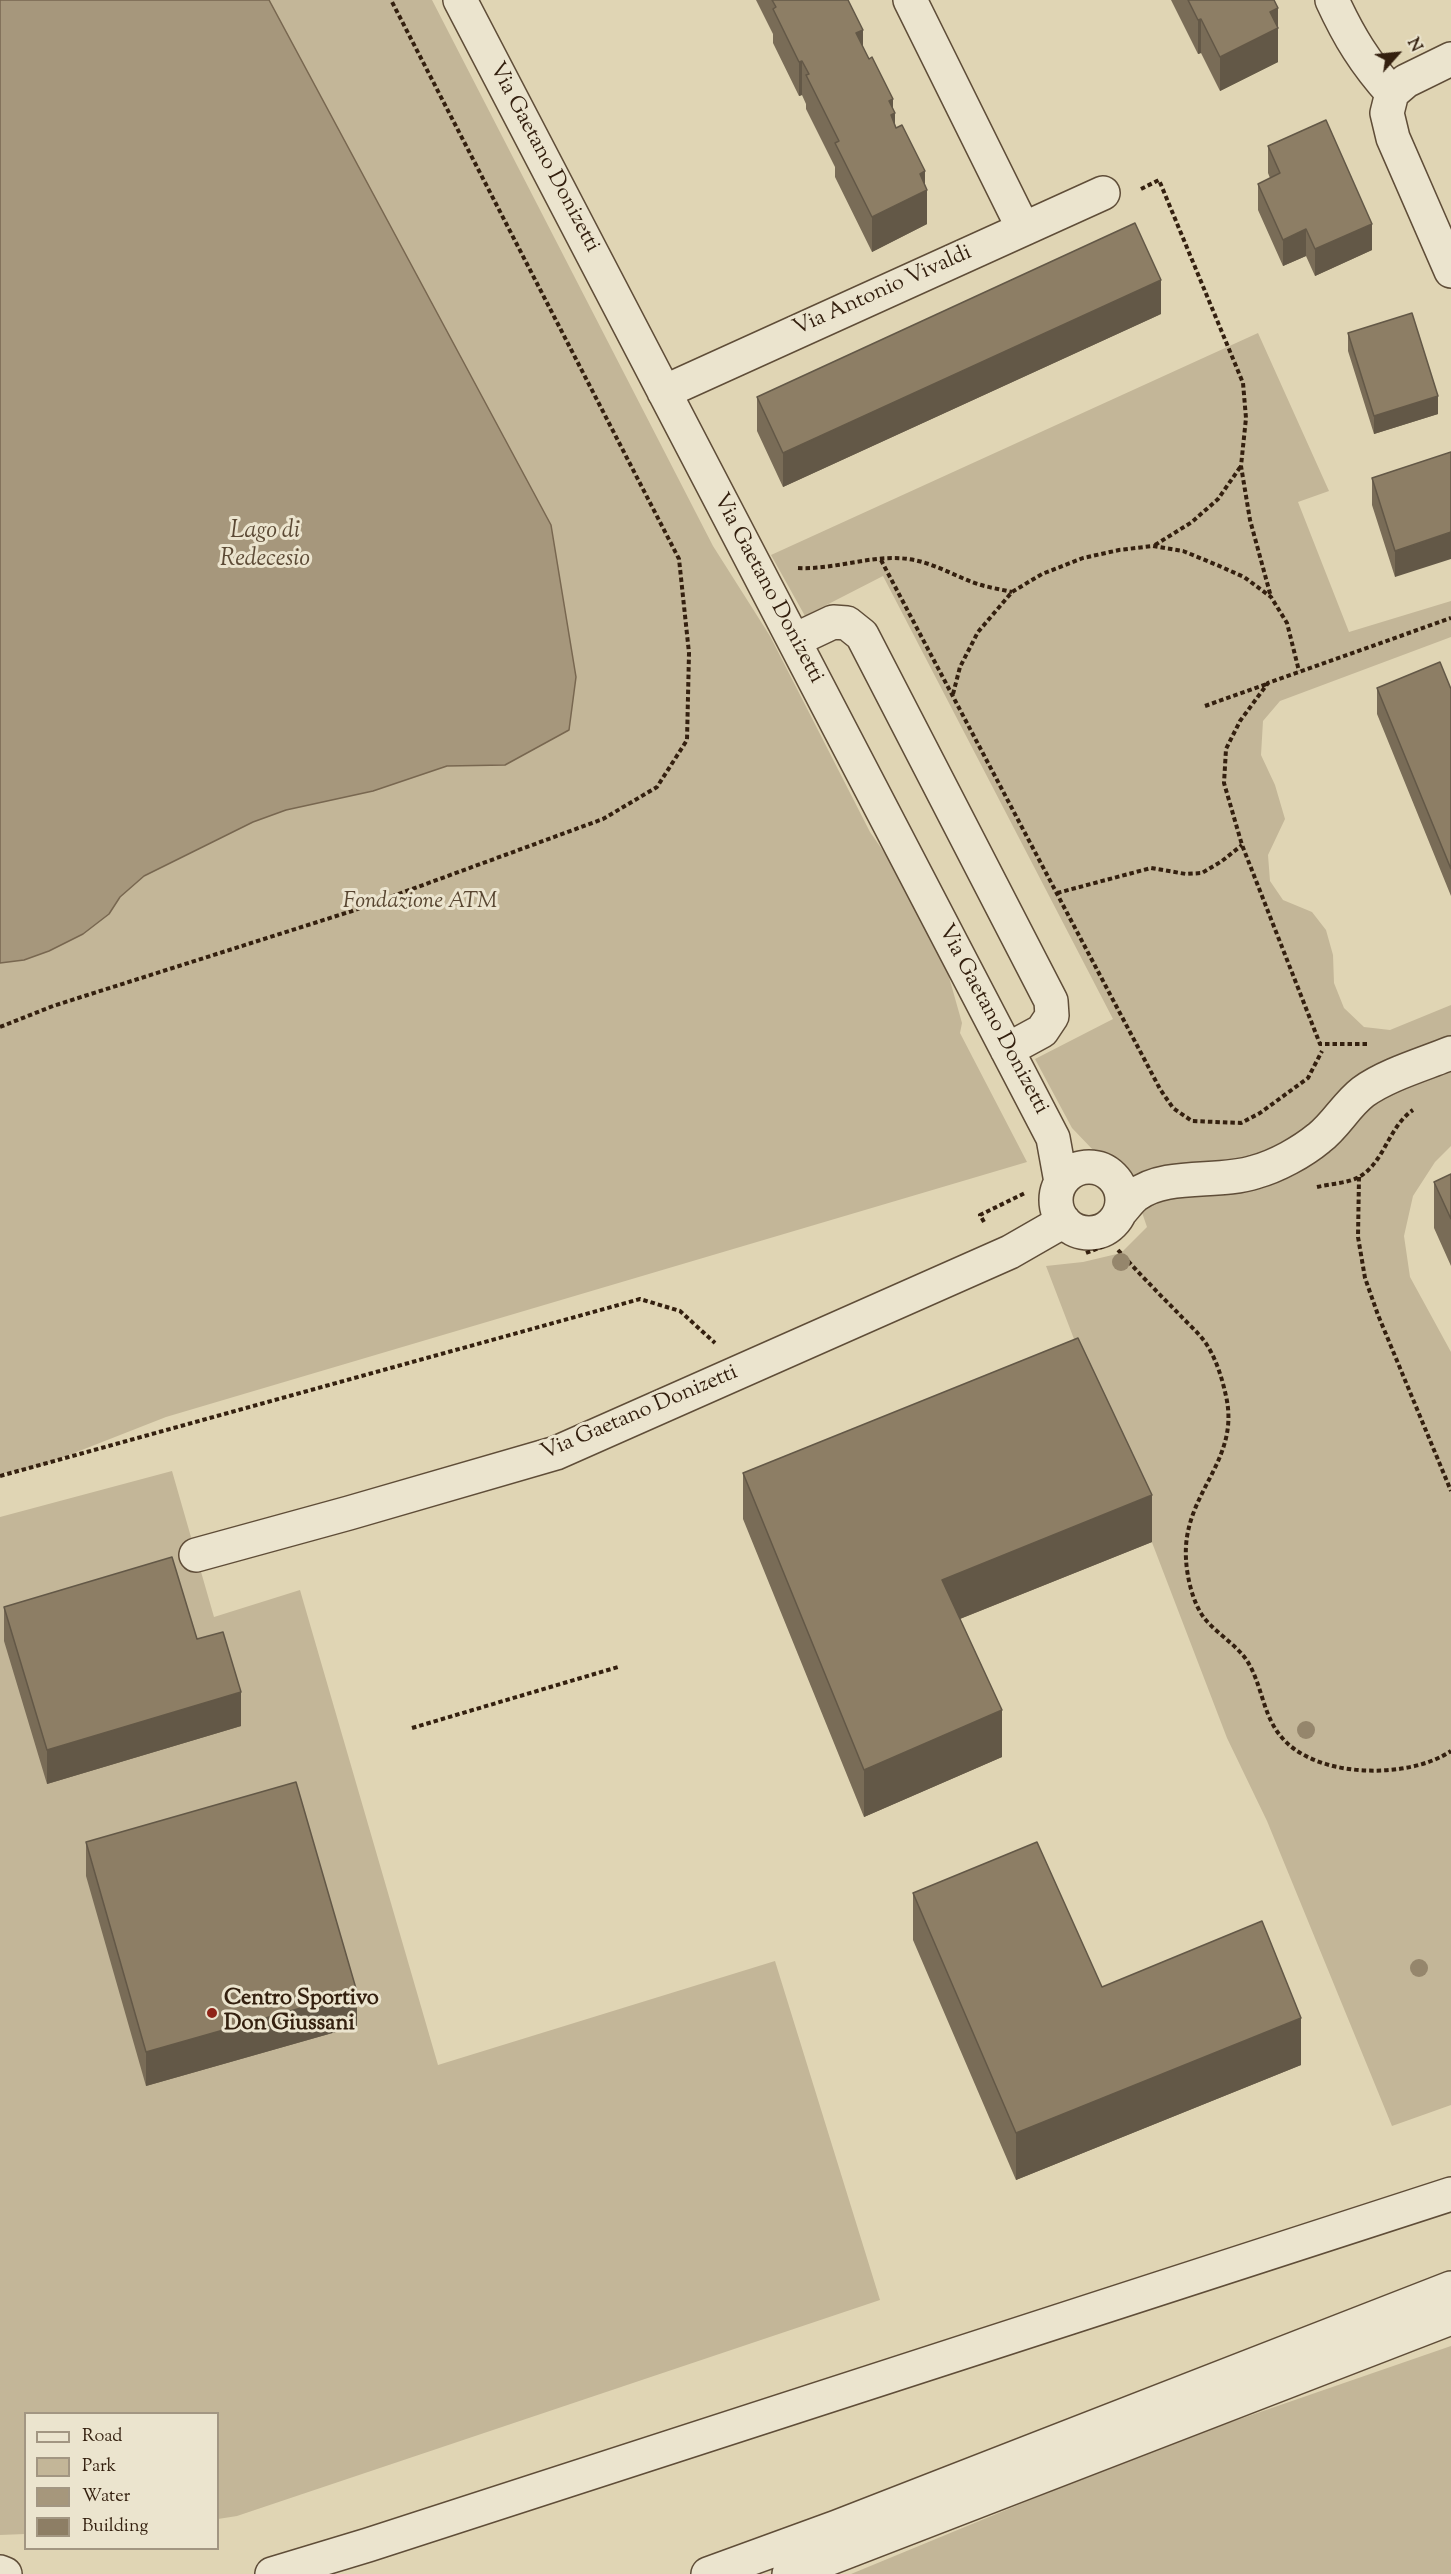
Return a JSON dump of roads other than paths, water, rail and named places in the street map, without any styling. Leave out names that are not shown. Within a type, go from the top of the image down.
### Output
[{"type":"street","name":"Via Gaetano Donizetti","points":[[460,0],[1053,1138],[1061,1182]]},
{"type":"street","points":[[910,0],[1023,228]]},
{"type":"street","points":[[1332,0],[1356,49],[1392,93]]},
{"type":"street","points":[[1451,59],[1406,81],[1392,93],[1387,112],[1393,138],[1451,271]]},
{"type":"street","name":"Via Antonio Vivaldi","points":[[664,392],[1103,193]]},
{"type":"street","points":[[795,640],[833,622],[847,623],[862,635],[1051,1001],[1052,1016],[1042,1031],[1006,1050]]},
{"type":"street","points":[[1120,1212],[1123,1201],[1121,1191],[1116,1181],[1108,1173],[1088,1167],[1078,1169],[1061,1182],[1056,1202],[1064,1221],[1072,1229],[1083,1233],[1094,1233],[1106,1229],[1114,1222],[1136,1195],[1155,1186],[1178,1181],[1226,1179],[1257,1172],[1283,1159],[1321,1137],[1344,1108],[1365,1090],[1451,1053]]},
{"type":"street","name":"Via Gaetano Donizetti","points":[[196,1555],[349,1514],[556,1453],[1010,1252],[1064,1221]]},
{"type":"street","points":[[272,2574],[425,2527],[1451,2194]]},
{"type":"street","points":[[708,2574],[871,2514],[1451,2288]]},
{"type":"street","points":[[789,2574],[1451,2318]]},
{"type":"street","points":[[0,2572],[5,2574]]},
{"type":"water","name":"Lago di Redecesio","points":[[0,0],[269,0],[551,525],[576,677],[569,730],[505,765],[447,766],[373,791],[286,810],[253,822],[144,876],[120,897],[109,914],[83,934],[49,951],[24,960],[0,963]]},
{"type":"place","name":"Centro Sportivo Don Giussani","points":[[212,2013]]},
{"type":"park label","name":"Fondazione ATM","points":[[420,903]]}]
